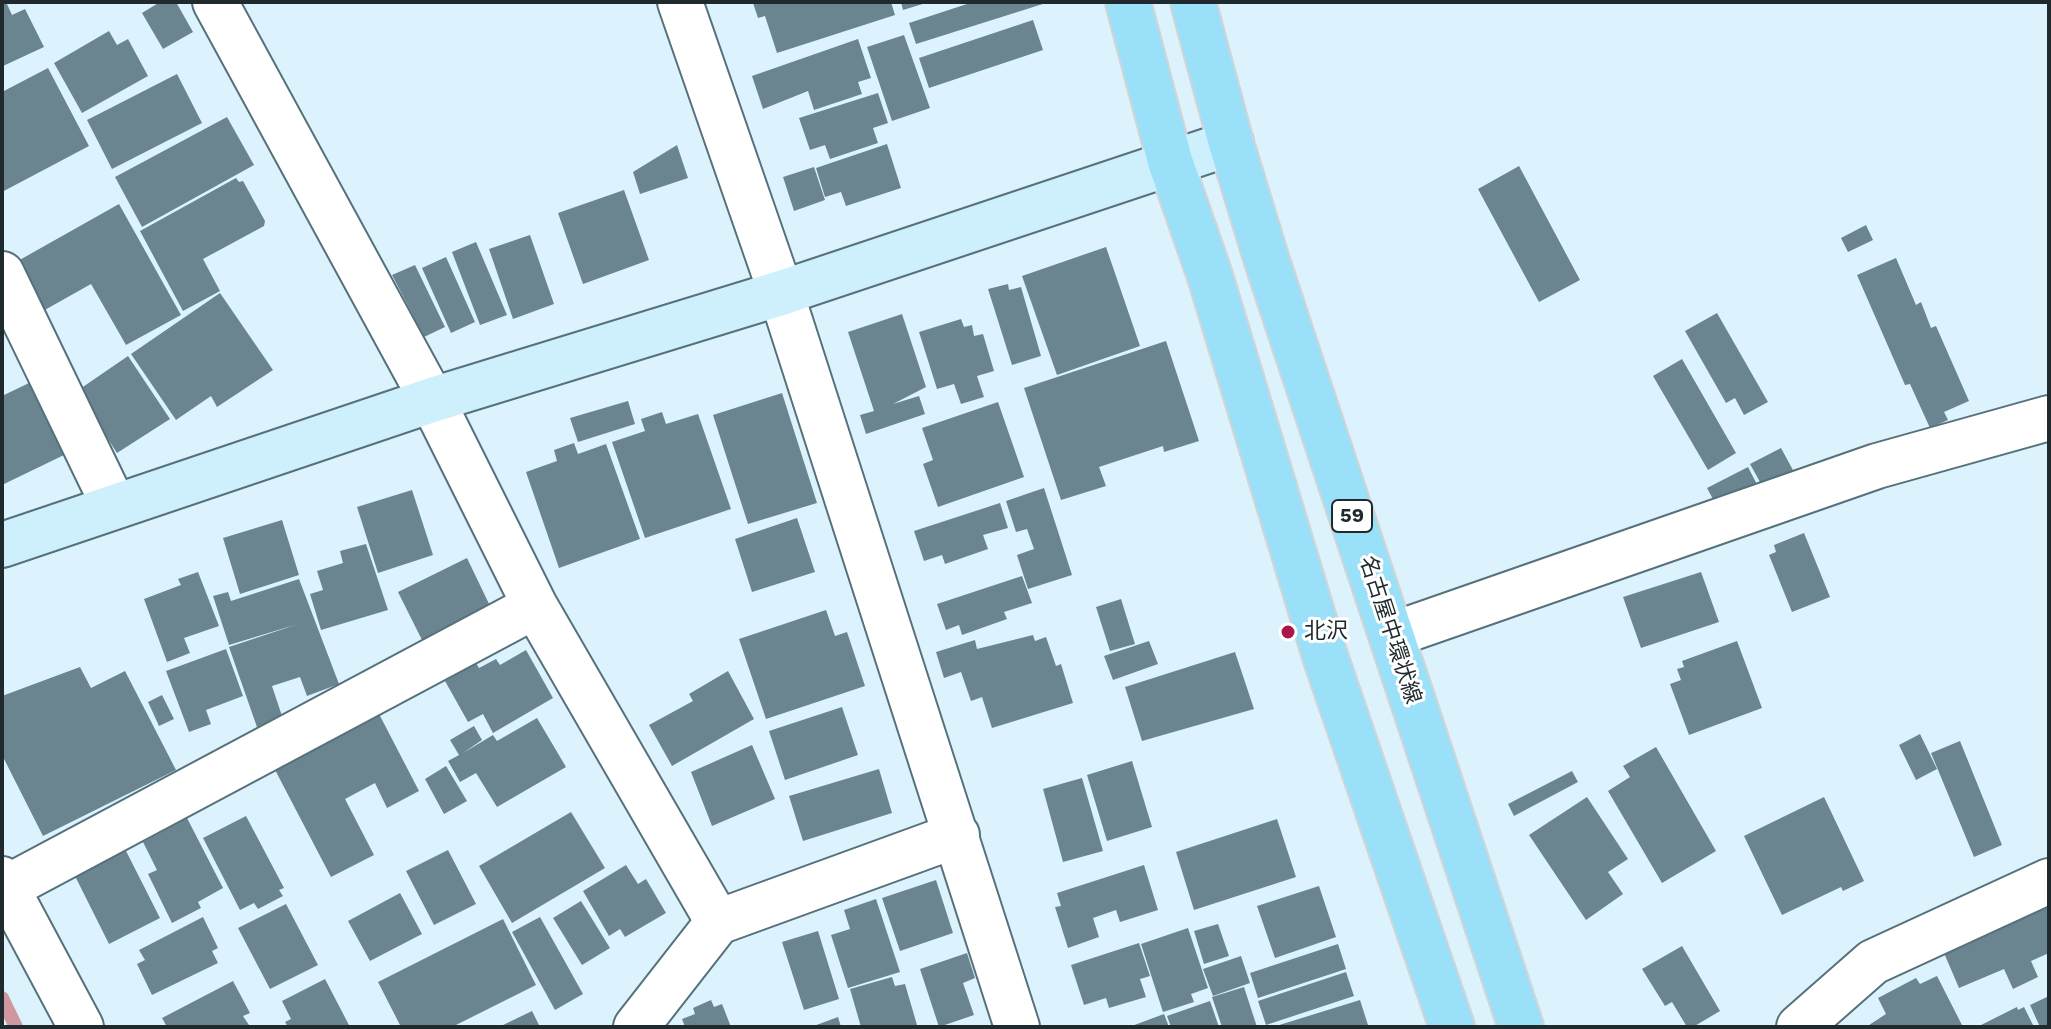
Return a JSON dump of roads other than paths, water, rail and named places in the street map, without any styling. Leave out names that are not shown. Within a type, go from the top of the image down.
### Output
[{"type":"main road","points":[[1128,2],[1170,161],[1210,276],[1325,656],[1452,1027]]},
{"type":"main road","name":"名古屋中環状線","points":[[1193,2],[1231,143],[1521,1027]]},
{"type":"street","points":[[215,2],[432,400],[535,606],[718,922]]},
{"type":"street","points":[[680,2],[781,293],[1017,1027]]},
{"type":"street","points":[[2,545],[432,400],[781,293],[1231,143]]},
{"type":"street","points":[[2,274],[114,506]]},
{"type":"street","points":[[1392,635],[1877,466],[2049,418]]},
{"type":"street","points":[[81,1027],[4,884],[535,606]]},
{"type":"street","points":[[636,1027],[718,922],[957,835]]},
{"type":"street","points":[[1799,1027],[1873,962],[2049,881]]},
{"type":"waterway","points":[[2,998],[16,1027]]},
{"type":"place","name":"北沢","points":[[1288,632]]}]
